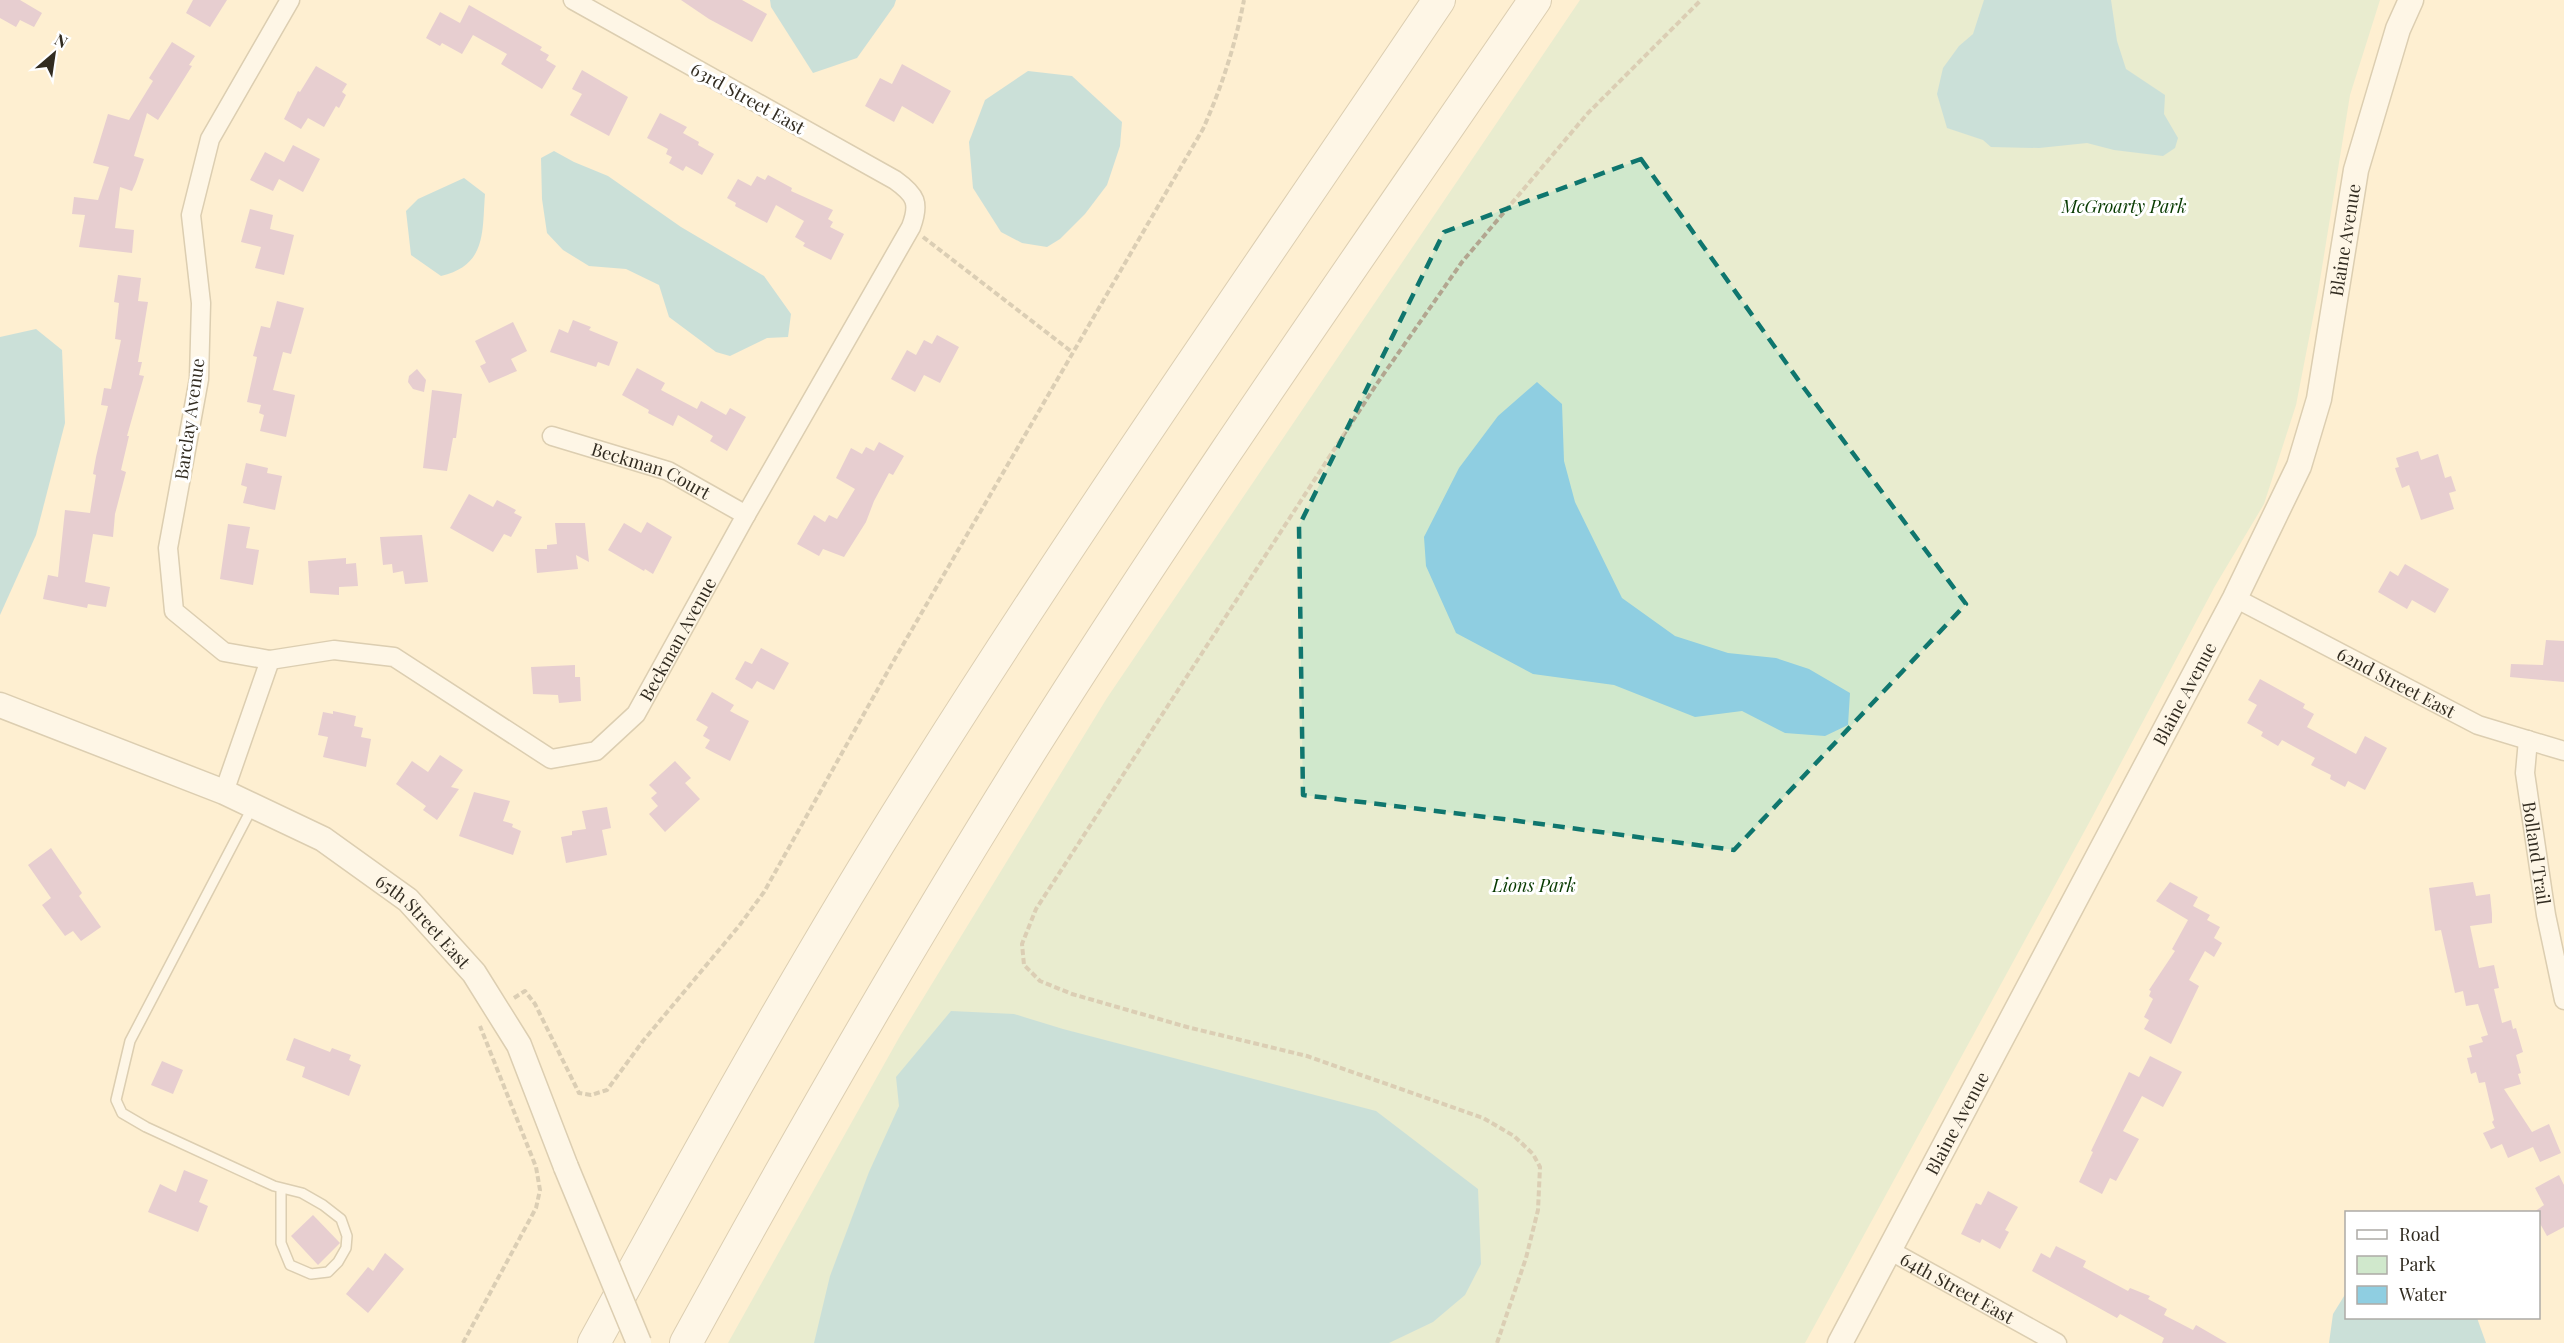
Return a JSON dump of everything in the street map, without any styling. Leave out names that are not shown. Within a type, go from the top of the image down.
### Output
[{"type":"highway","points":[[594,1343],[793,989],[911,792],[1021,620],[1438,0]]},
{"type":"highway","points":[[686,1343],[830,1084],[1037,741],[1290,357],[1535,0]]},
{"type":"street","name":"Barclay Avenue","points":[[270,660],[224,652],[174,611],[168,548],[199,379],[201,303],[191,215],[210,139],[290,0]]},
{"type":"street","name":"63rd Street East","points":[[573,0],[896,180],[909,190],[916,203]]},
{"type":"street","name":"Blaine Avenue","points":[[1840,1343],[2235,598],[2299,466],[2319,399],[2356,170],[2398,29],[2411,0]]},
{"type":"street","name":"Beckman Avenue","points":[[270,660],[334,650],[394,657],[551,759],[596,751],[636,714],[746,515],[911,227],[916,203]]},
{"type":"street","name":"Beckman Court","points":[[552,436],[668,471],[746,515]]},
{"type":"street","name":"62nd Street East","points":[[2235,598],[2478,726],[2564,751]]},
{"type":"street","points":[[224,792],[270,660]]},
{"type":"street","name":"65th Street East","points":[[0,705],[224,792],[322,839],[408,900],[474,973],[519,1045],[566,1167],[639,1343]]},
{"type":"street","name":"Bolland Trail","points":[[2528,740],[2525,774],[2546,915],[2564,1000]]},
{"type":"street","name":"64th Street East","points":[[1889,1250],[2057,1343]]},
{"type":"lane","points":[[253,806],[130,1041],[116,1100],[122,1113],[146,1127],[281,1188],[302,1193],[341,1219],[347,1236],[346,1248],[338,1262],[328,1272],[311,1275],[290,1265],[280,1243],[281,1188]]},
{"type":"path","points":[[463,1343],[536,1208],[540,1190],[536,1167],[479,1023],[525,991],[535,1005],[579,1093],[591,1095],[607,1090],[643,1041],[739,926],[764,892],[893,662],[1203,129],[1222,86],[1235,44],[1244,0]]},
{"type":"path","points":[[1497,1343],[1526,1258],[1538,1210],[1540,1167],[1533,1154],[1514,1136],[1483,1118],[1307,1056],[1187,1027],[1072,994],[1040,981],[1024,965],[1022,944],[1036,909],[1048,890],[1376,385],[1462,262],[1588,113],[1701,0]]},
{"type":"path","points":[[911,227],[1072,352]]},
{"type":"highlighted area","points":[[1641,159],[1804,388],[1966,604],[1734,850],[1303,795],[1299,526],[1444,232]]},
{"type":"green space","name":"Lions Park","points":[[1580,0],[2380,0],[2350,95],[2318,292],[2296,405],[2264,504],[2215,586],[2090,821],[1805,1343],[728,1343],[900,1036],[1107,698]]},
{"type":"water","points":[[770,0],[896,0],[857,58],[813,73],[771,7]]},
{"type":"water","points":[[1984,0],[2111,0],[2117,41],[2126,69],[2165,95],[2164,114],[2178,138],[2175,148],[2163,156],[2114,150],[2087,143],[2039,148],[1991,147],[1983,140],[1947,128],[1937,94],[1943,68],[1959,46],[1973,34]]},
{"type":"water","points":[[1028,71],[1072,76],[1122,122],[1120,146],[1107,185],[1085,214],[1060,239],[1047,247],[1022,243],[1001,232],[973,188],[969,142],[985,100]]},
{"type":"water","points":[[554,151],[608,176],[681,227],[764,276],[791,314],[788,337],[767,338],[730,356],[716,352],[669,317],[659,285],[626,269],[589,266],[563,250],[547,233],[542,199],[541,158]]},
{"type":"water","points":[[464,178],[485,194],[482,234],[474,255],[467,264],[441,276],[411,255],[406,211],[418,199]]},
{"type":"water","points":[[36,329],[62,350],[65,423],[36,535],[0,615],[0,337]]},
{"type":"water","points":[[1537,382],[1562,404],[1564,461],[1575,502],[1622,598],[1675,636],[1728,653],[1776,658],[1809,669],[1850,693],[1848,725],[1825,736],[1785,733],[1742,711],[1695,717],[1614,685],[1533,674],[1456,633],[1426,566],[1424,537],[1459,468],[1498,416]]},
{"type":"water","points":[[951,1011],[1014,1014],[1063,1029],[1376,1111],[1478,1189],[1481,1264],[1465,1295],[1433,1322],[1389,1343],[814,1343],[830,1276],[869,1172],[899,1106],[896,1077]]},
{"type":"water","points":[[2345,1295],[2345,1319],[2477,1319],[2486,1343],[2329,1343],[2333,1314]]},
{"type":"building","points":[[0,0],[20,0],[42,13],[34,27],[20,20],[16,27],[0,18]]},
{"type":"building","points":[[193,0],[227,0],[210,27],[186,13]]},
{"type":"building","points":[[681,0],[742,0],[767,14],[752,42],[709,19]]},
{"type":"building","points":[[469,5],[542,47],[540,50],[549,55],[546,60],[556,66],[542,89],[501,64],[507,54],[473,35],[462,54],[442,43],[440,46],[426,38],[440,12],[460,23]]},
{"type":"building","points":[[172,42],[195,56],[189,65],[192,66],[158,120],[147,113],[134,156],[144,159],[136,182],[132,191],[120,187],[115,228],[134,230],[132,253],[79,247],[85,215],[72,214],[74,197],[98,200],[109,167],[93,163],[108,114],[129,120],[153,81],[149,78]]},
{"type":"building","points":[[902,64],[951,91],[933,124],[902,106],[894,122],[865,106],[880,78],[892,84]]},
{"type":"building","points":[[316,66],[347,84],[342,92],[346,95],[339,108],[336,106],[324,127],[308,118],[301,129],[284,119],[298,91],[300,92]]},
{"type":"building","points":[[582,70],[628,97],[609,136],[570,115],[582,94],[572,89]]},
{"type":"building","points":[[660,113],[687,127],[683,133],[714,154],[702,175],[686,166],[683,171],[669,163],[672,157],[666,154],[668,149],[647,138]]},
{"type":"building","points":[[293,145],[320,159],[303,192],[279,179],[273,191],[250,180],[265,152],[284,162]]},
{"type":"building","points":[[768,175],[792,188],[791,191],[833,210],[828,219],[833,222],[830,227],[844,234],[831,260],[803,246],[805,243],[795,237],[804,221],[776,205],[767,223],[735,206],[736,203],[727,198],[738,179],[751,186],[757,176],[765,180]]},
{"type":"building","points":[[250,209],[273,215],[270,229],[294,235],[284,275],[255,268],[261,247],[241,242]]},
{"type":"building","points":[[118,275],[141,278],[138,301],[148,302],[138,362],[142,362],[139,375],[144,376],[127,436],[129,436],[121,470],[126,472],[115,514],[113,537],[93,534],[85,582],[110,587],[106,607],[88,604],[87,608],[43,599],[48,575],[58,577],[65,510],[90,513],[96,475],[93,474],[108,406],[101,405],[104,388],[111,389],[121,340],[115,339],[119,303],[114,302]]},
{"type":"building","points":[[277,301],[304,308],[291,354],[283,352],[273,390],[295,395],[286,437],[260,431],[264,415],[259,413],[261,405],[247,402],[257,357],[253,356],[261,326],[270,328]]},
{"type":"building","points":[[573,320],[591,327],[589,330],[618,342],[609,366],[598,362],[596,367],[550,352],[559,329],[568,333]]},
{"type":"building","points":[[513,322],[527,351],[511,359],[517,371],[489,383],[480,366],[486,363],[475,341]]},
{"type":"building","points":[[937,335],[959,347],[940,383],[924,375],[915,392],[891,379],[907,350],[916,355],[924,340],[932,344]]},
{"type":"building","points":[[637,368],[665,383],[661,390],[697,409],[701,401],[726,415],[730,408],[746,417],[727,451],[710,441],[713,436],[678,415],[673,426],[648,413],[649,410],[622,395]]},
{"type":"building","points":[[417,369],[426,380],[424,392],[413,389],[408,382],[409,376]]},
{"type":"building","points":[[432,390],[462,394],[456,438],[453,438],[447,471],[423,468]]},
{"type":"building","points":[[879,442],[904,456],[893,475],[889,473],[866,522],[844,557],[823,549],[819,556],[797,544],[814,515],[825,522],[829,515],[837,519],[855,489],[836,478],[851,448],[862,454],[866,447],[874,451]]},
{"type":"building","points":[[2418,451],[2421,460],[2438,454],[2445,478],[2451,476],[2456,491],[2449,493],[2454,509],[2421,520],[2409,485],[2402,488],[2395,468],[2399,467],[2396,458]]},
{"type":"building","points":[[246,463],[268,468],[267,473],[282,476],[275,510],[243,503],[247,487],[241,485]]},
{"type":"building","points":[[469,494],[493,507],[497,500],[516,510],[514,513],[522,517],[511,537],[504,534],[493,552],[450,528]]},
{"type":"building","points":[[647,522],[672,537],[653,574],[608,550],[624,523],[641,533]]},
{"type":"building","points":[[555,523],[585,523],[589,562],[576,555],[578,569],[537,573],[535,549],[547,549],[547,545],[557,544]]},
{"type":"building","points":[[228,524],[250,527],[246,548],[259,550],[253,585],[220,579]]},
{"type":"building","points":[[422,535],[428,582],[405,584],[403,571],[393,573],[392,564],[383,565],[380,537]]},
{"type":"building","points":[[346,558],[346,564],[356,563],[358,586],[339,587],[339,595],[310,593],[308,561]]},
{"type":"building","points":[[2405,564],[2449,589],[2435,613],[2412,600],[2407,609],[2378,592],[2390,571],[2398,576]]},
{"type":"building","points":[[2546,640],[2564,641],[2564,682],[2510,677],[2511,664],[2543,665]]},
{"type":"building","points":[[761,648],[789,663],[774,690],[757,681],[752,689],[735,679],[745,661],[752,664]]},
{"type":"building","points":[[575,665],[575,677],[580,677],[581,701],[559,703],[558,695],[533,694],[531,667]]},
{"type":"building","points":[[2260,679],[2305,704],[2303,708],[2314,714],[2307,727],[2356,754],[2365,736],[2387,748],[2365,790],[2348,781],[2345,787],[2330,779],[2331,775],[2311,765],[2315,758],[2282,740],[2278,746],[2261,736],[2263,732],[2247,723],[2257,705],[2248,700]]},
{"type":"building","points":[[712,692],[734,705],[730,711],[749,721],[730,761],[705,748],[710,740],[703,736],[708,727],[696,720]]},
{"type":"building","points":[[333,711],[356,716],[354,726],[363,728],[361,737],[371,739],[366,767],[323,757],[328,737],[318,735],[323,712],[333,714]]},
{"type":"building","points":[[440,755],[463,770],[451,787],[459,789],[437,820],[423,810],[426,806],[396,784],[412,761],[428,772]]},
{"type":"building","points":[[675,761],[691,778],[685,783],[700,799],[665,832],[649,814],[658,806],[651,798],[657,793],[649,785]]},
{"type":"building","points":[[474,792],[510,801],[503,821],[513,824],[512,827],[521,831],[513,855],[459,836]]},
{"type":"building","points":[[607,807],[611,828],[602,830],[607,855],[566,863],[561,837],[572,835],[572,831],[586,829],[582,811]]},
{"type":"building","points":[[51,848],[82,893],[79,896],[101,927],[81,941],[73,931],[65,936],[42,905],[51,898],[28,865]]},
{"type":"building","points":[[2170,882],[2198,897],[2193,906],[2210,915],[2207,920],[2220,927],[2214,938],[2222,943],[2214,957],[2205,951],[2189,980],[2199,986],[2171,1044],[2144,1029],[2149,1020],[2144,1017],[2153,999],[2149,996],[2151,991],[2149,990],[2175,951],[2172,949],[2188,920],[2156,901]]},
{"type":"building","points":[[2473,882],[2476,896],[2490,894],[2492,914],[2492,923],[2470,926],[2479,968],[2494,965],[2499,988],[2494,989],[2502,1023],[2511,1020],[2513,1029],[2516,1028],[2523,1052],[2516,1055],[2521,1073],[2518,1074],[2521,1084],[2504,1089],[2532,1132],[2549,1124],[2561,1153],[2540,1162],[2533,1147],[2508,1158],[2502,1144],[2491,1149],[2483,1133],[2495,1128],[2492,1122],[2494,1120],[2485,1082],[2479,1083],[2476,1072],[2471,1074],[2467,1058],[2472,1057],[2469,1046],[2483,1042],[2481,1037],[2488,1035],[2478,1004],[2466,1006],[2463,991],[2455,993],[2441,930],[2435,931],[2429,888]]},
{"type":"building","points":[[294,1038],[330,1052],[332,1048],[351,1055],[349,1060],[361,1065],[349,1096],[302,1077],[305,1067],[286,1060]]},
{"type":"building","points":[[2150,1056],[2182,1072],[2163,1107],[2142,1096],[2123,1131],[2139,1139],[2116,1181],[2110,1178],[2102,1194],[2079,1182],[2093,1152],[2091,1151],[2129,1072],[2139,1077]]},
{"type":"building","points":[[162,1061],[183,1070],[173,1094],[151,1085]]},
{"type":"building","points":[[184,1170],[208,1180],[199,1202],[208,1206],[198,1232],[148,1212],[160,1184],[176,1192]]},
{"type":"building","points":[[2559,1175],[2564,1185],[2564,1227],[2547,1236],[2540,1224],[2540,1211],[2535,1211],[2544,1205],[2535,1188]]},
{"type":"building","points":[[1988,1191],[2018,1207],[2005,1230],[2009,1232],[2000,1249],[1982,1239],[1980,1243],[1961,1234],[1976,1203],[1981,1205]]},
{"type":"building","points":[[313,1215],[340,1243],[318,1265],[291,1236]]},
{"type":"building","points":[[2056,1246],[2086,1261],[2083,1267],[2128,1291],[2130,1288],[2150,1296],[2148,1299],[2167,1309],[2164,1315],[2193,1330],[2196,1325],[2227,1343],[2162,1343],[2164,1338],[2120,1314],[2117,1318],[2032,1271],[2041,1253],[2050,1258]]},
{"type":"building","points":[[385,1253],[404,1269],[368,1313],[346,1294],[368,1267],[373,1271]]},
{"type":"park label","name":"McGroarty Park","points":[[2124,206]]}]
